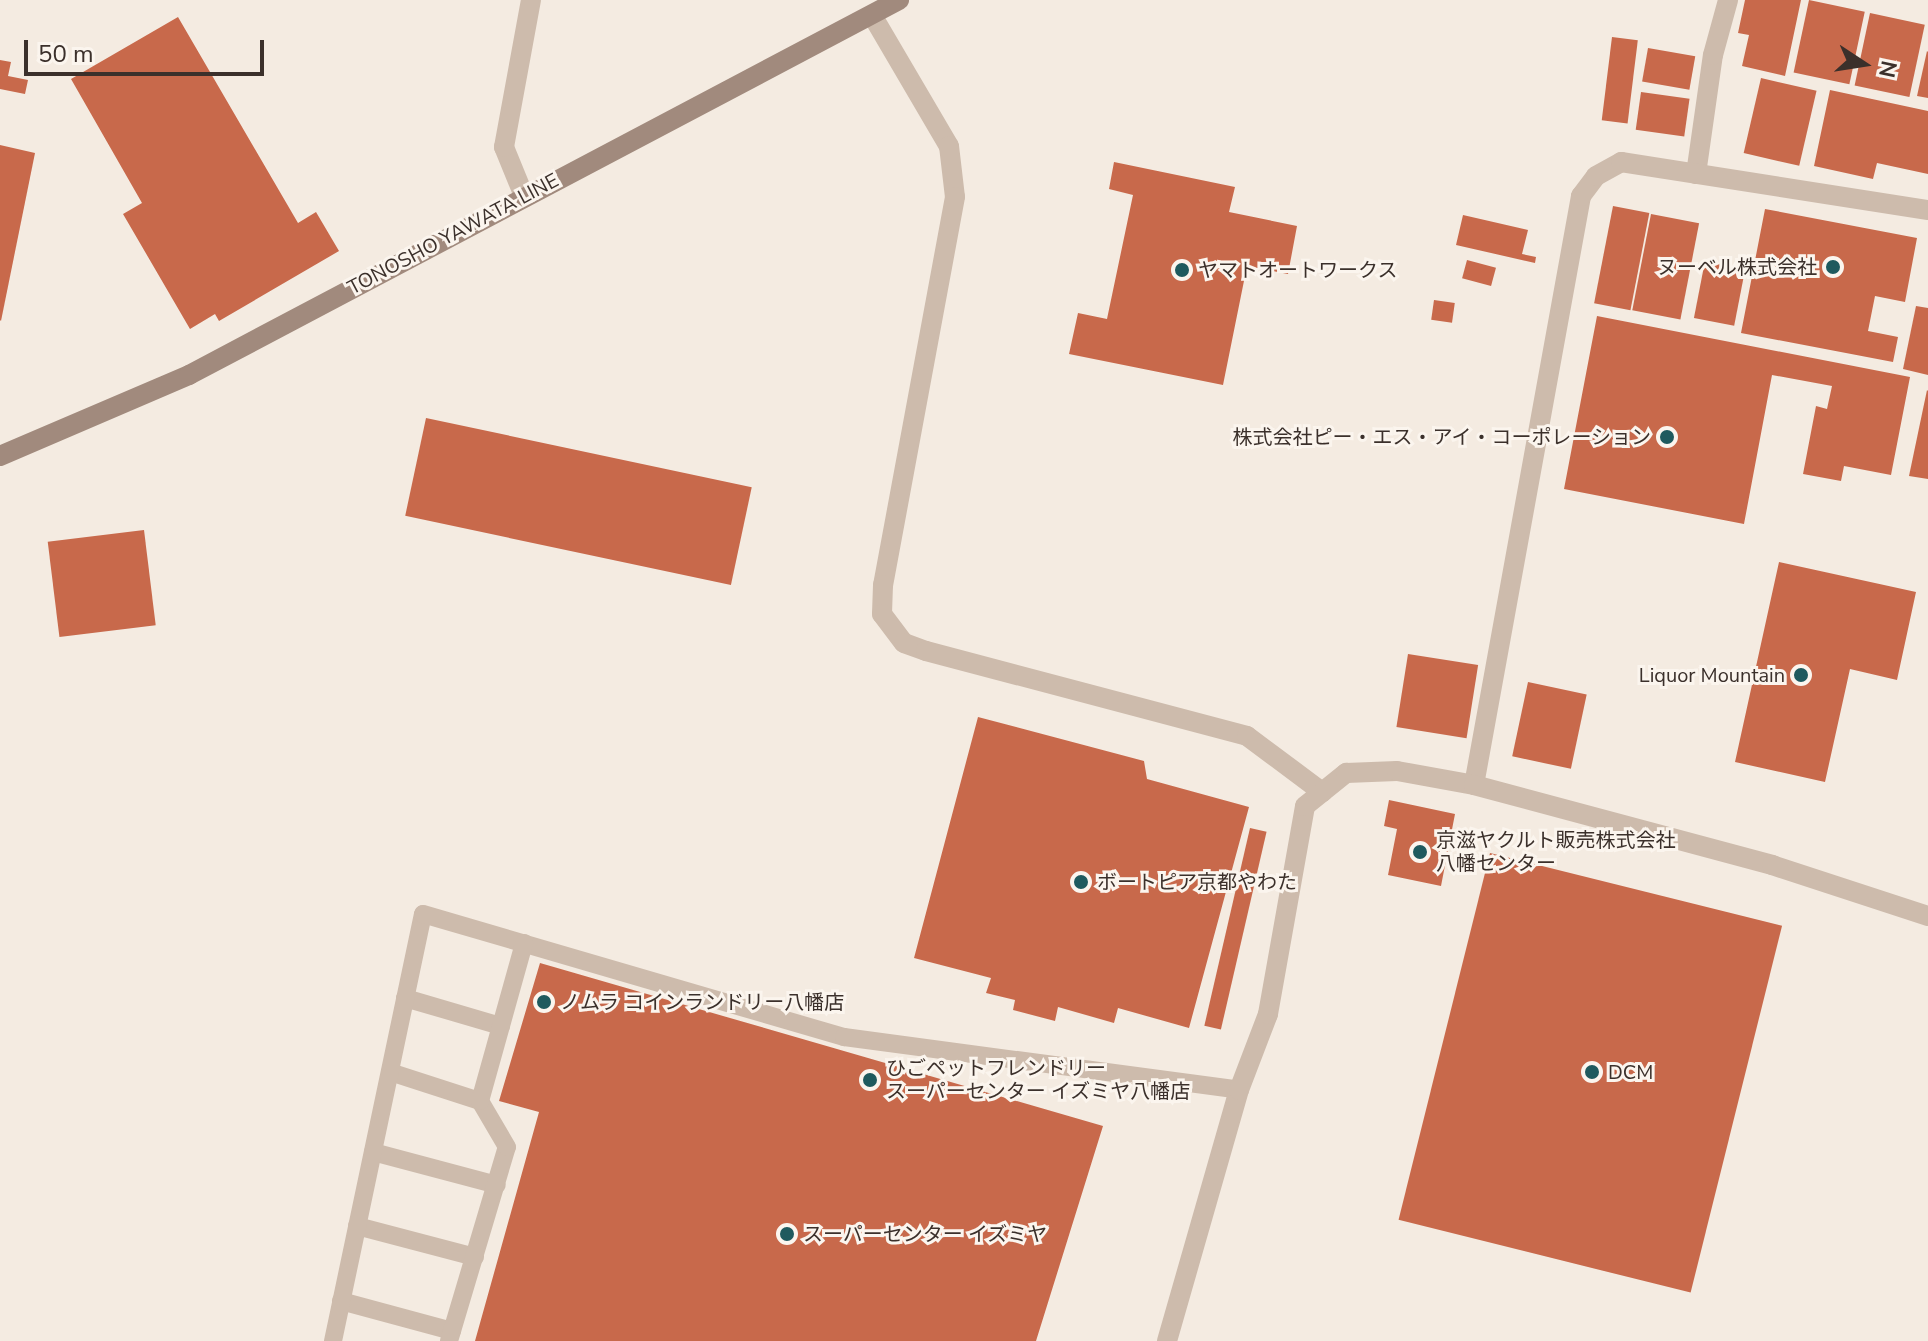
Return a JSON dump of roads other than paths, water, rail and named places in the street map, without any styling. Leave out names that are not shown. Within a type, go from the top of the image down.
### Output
[{"type":"main road","name":"TONOSHO YAWATA LINE","points":[[0,456],[189,375],[899,0]]},
{"type":"street","points":[[524,196],[504,147],[531,0]]},
{"type":"street","points":[[1696,174],[1713,55],[1728,0]]},
{"type":"street","points":[[872,15],[949,146],[955,197],[883,585],[882,614],[904,643],[926,651],[1247,736],[1322,792]]},
{"type":"street","points":[[1474,785],[1581,196],[1596,176],[1621,162],[1928,210]]},
{"type":"street","points":[[1167,1341],[1239,1090],[1268,1014],[1305,806],[1346,773],[1397,771],[1474,785],[1772,865],[1928,916]]},
{"type":"lane","points":[[333,1341],[423,914],[844,1037],[1239,1090]]},
{"type":"lane","points":[[480,1101],[524,943]]},
{"type":"lane","points":[[405,998],[501,1026]]},
{"type":"lane","points":[[341,1301],[450,1336],[507,1147],[480,1101],[390,1072]]},
{"type":"lane","points":[[373,1152],[497,1185]]},
{"type":"lane","points":[[357,1226],[475,1257]]},
{"type":"place","name":"ヌーベル株式会社","points":[[1833,267]]},
{"type":"place","name":"ヤマトオートワークス","points":[[1182,270]]},
{"type":"place","name":"株式会社ピー・エス・アイ・コーポレーション","points":[[1667,437]]},
{"type":"place","name":"Liquor Mountain","points":[[1801,675]]},
{"type":"place","name":"京滋ヤクルト販売株式会社 八幡センター","points":[[1420,852]]},
{"type":"place","name":"ボートピア京都やわた","points":[[1081,882]]},
{"type":"place","name":"ノムラ コインランドリー八幡店","points":[[544,1002]]},
{"type":"place","name":"DCM","points":[[1592,1072]]},
{"type":"place","name":"ひごペットフレンドリー スーパーセンター イズミヤ八幡店","points":[[870,1080]]},
{"type":"place","name":"スーパーセンター イズミヤ","points":[[787,1234]]}]
